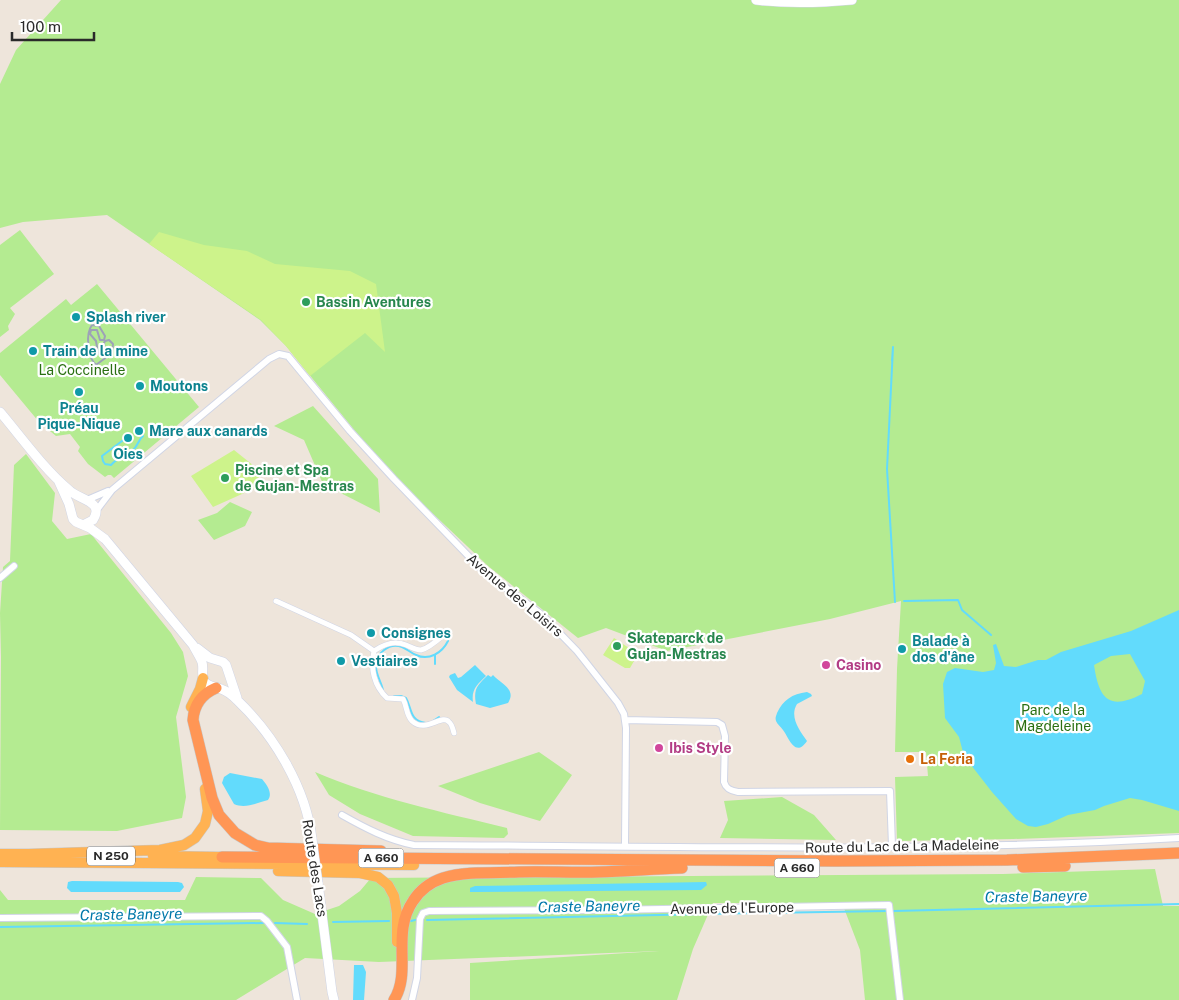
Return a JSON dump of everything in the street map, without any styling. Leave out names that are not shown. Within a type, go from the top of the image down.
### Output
[{"type":"highway","points":[[29,854],[160,850],[177,848],[195,838],[205,824],[208,805],[189,720],[191,707],[200,689],[203,674]]},
{"type":"highway","points":[[216,688],[206,692],[198,702],[194,712],[194,726],[214,805],[227,826],[245,840],[279,849],[345,849],[540,859]]},
{"type":"highway","name":"A 660","points":[[220,861],[540,859],[930,861],[1046,859],[1179,853]]},
{"type":"highway","name":"N 250","points":[[0,854],[414,866]]},
{"type":"highway","points":[[220,861],[246,869],[360,873],[372,875],[383,880],[392,890],[397,913],[396,983],[394,992],[389,1000]]},
{"type":"highway","name":"N 250","points":[[0,862],[220,861]]},
{"type":"highway","name":"A 660","points":[[414,866],[682,868],[1043,867],[1179,861]]},
{"type":"highway","points":[[394,1000],[400,983],[402,931],[406,915],[414,900],[424,888],[433,883],[452,876],[470,874],[540,871],[597,872],[682,868]]},
{"type":"main road","points":[[756,0],[783,3],[823,3],[852,0]]},
{"type":"main road","name":"Route des Lacs","points":[[0,412],[59,482],[72,493],[92,503],[105,539]]},
{"type":"main road","name":"Route des Lacs","points":[[59,482],[73,519],[105,539],[193,645],[202,662],[203,674],[208,685],[227,692],[241,704],[266,734],[291,772],[304,805],[312,838],[332,997]]},
{"type":"main road","points":[[71,511],[74,503],[85,500]]},
{"type":"main road","points":[[83,525],[90,523],[96,513]]},
{"type":"main road","name":"Route des Lacs","points":[[193,645],[226,665],[230,673],[229,677],[241,704]]},
{"type":"main road","points":[[203,674],[207,664],[215,660]]},
{"type":"main road","points":[[216,688],[224,684],[229,677]]},
{"type":"street","name":"Avenue des Loisirs","points":[[96,513],[112,490],[269,359],[279,354],[288,356],[350,431],[481,568],[542,615],[578,650],[614,697],[623,711],[625,720]]},
{"type":"street","name":"Avenue des Loisirs","points":[[85,500],[112,490]]},
{"type":"street","points":[[0,578],[14,566]]},
{"type":"street","points":[[276,601],[351,635],[374,651]]},
{"type":"street","points":[[447,632],[426,648],[420,650],[415,650],[399,642],[381,646],[374,651],[372,667],[380,692],[387,698],[403,699],[407,714],[415,723],[427,726],[442,719],[446,720],[449,722],[454,733]]},
{"type":"street","points":[[625,845],[625,720],[700,721],[717,722],[722,725],[725,736],[724,782],[725,787],[731,791],[890,792],[892,846]]},
{"type":"street","name":"Route du Lac de La Madeleine","points":[[342,814],[392,839],[414,844],[783,847],[1074,843],[1179,838]]},
{"type":"street","name":"Avenue de l'Europe","points":[[412,1000],[417,978],[420,918],[429,911],[889,905],[900,1000]]},
{"type":"street","points":[[0,918],[261,916],[272,926],[288,947],[297,1000]]},
{"type":"green space","name":"Parc de la Magdeleine","points":[[61,0],[1179,0],[1179,833],[897,841],[895,777],[928,776],[926,752],[895,752],[901,601],[830,619],[667,651],[606,628],[578,638],[488,566],[386,469],[286,346],[260,320],[107,215],[23,222],[0,228],[0,84],[16,50]]},
{"type":"green space","points":[[20,230],[54,274],[10,308],[15,314],[8,326],[9,330],[0,337],[0,245]]},
{"type":"green space","name":"Bassin Aventures","points":[[159,232],[204,245],[247,251],[275,264],[350,271],[376,284],[385,352],[365,333],[310,376],[286,346],[261,320],[149,244]]},
{"type":"green space","name":"La Coccinelle","points":[[97,284],[199,407],[114,478],[111,475],[105,477],[88,464],[78,451],[80,447],[70,434],[56,436],[39,422],[0,375],[0,353],[66,299],[71,305]]},
{"type":"green space","points":[[313,406],[378,479],[380,513],[323,484],[304,440],[274,426]]},
{"type":"green space","name":"Piscine et Spa de Gujan-Mestras","points":[[234,450],[254,466],[262,485],[213,507],[191,476]]},
{"type":"green space","points":[[26,454],[55,493],[52,521],[67,539],[91,534],[171,633],[183,652],[188,676],[176,717],[186,797],[182,818],[117,831],[0,830],[0,613],[3,567],[10,561],[14,465]]},
{"type":"green space","points":[[230,502],[252,512],[245,526],[214,540],[198,520],[217,513]]},
{"type":"green space","name":"Skateparck de Gujan-Mestras","points":[[614,638],[638,654],[630,668],[625,668],[603,655]]},
{"type":"green space","points":[[539,752],[572,775],[540,821],[480,803],[438,786]]},
{"type":"green space","points":[[315,772],[385,797],[507,828],[508,834],[504,838],[413,836],[360,814],[329,795]]},
{"type":"green space","points":[[782,797],[814,815],[836,840],[720,838],[728,820],[724,801]]},
{"type":"green space","points":[[1155,869],[1163,906],[1179,906],[1179,1000],[865,1000],[860,950],[842,903],[713,903],[693,949],[677,1000],[470,1000],[470,963],[659,951],[379,962],[305,958],[236,1000],[0,1000],[0,890],[8,900],[185,900],[196,877],[261,878],[283,900],[315,914],[339,906],[360,891],[371,878],[1003,874]]},
{"type":"water","points":[[1179,610],[1179,811],[1130,798],[1095,810],[1068,815],[1048,824],[1036,827],[1028,826],[1016,819],[964,756],[959,737],[945,718],[943,684],[947,672],[955,668],[983,672],[994,670],[996,663],[993,645],[996,644],[1004,666],[1016,667],[1038,660],[1046,660],[1061,652],[1131,631]],"holes":[[[1130,654],[1145,681],[1142,694],[1131,699],[1114,701],[1108,699],[1103,694],[1096,677],[1094,665],[1111,656]]]},
{"type":"water","points":[[475,665],[486,676],[474,690],[473,702],[457,690],[449,677],[455,673],[458,678],[461,677]]},
{"type":"water","points":[[488,675],[491,677],[493,675],[507,687],[511,694],[508,703],[490,708],[476,704],[475,694],[477,687]]},
{"type":"water","points":[[807,692],[812,696],[797,704],[794,714],[796,724],[807,741],[799,748],[792,744],[776,718],[779,708],[785,701],[792,696]]},
{"type":"water","points":[[230,773],[262,779],[270,792],[268,800],[247,806],[234,804],[222,783],[224,777]]},
{"type":"water","points":[[68,882],[178,882],[182,883],[184,887],[180,892],[71,892],[67,888]]},
{"type":"water","points":[[706,882],[707,885],[701,890],[470,892],[470,888],[475,886]]},
{"type":"water","points":[[354,965],[363,965],[366,972],[364,1000],[353,1000]]},
{"type":"waterway","points":[[892,361],[893,347],[887,469],[895,602]]},
{"type":"waterway","points":[[126,438],[102,456],[105,464],[111,465],[118,458],[133,450],[143,436]]},
{"type":"waterway","points":[[904,601],[958,600],[962,610],[991,635]]},
{"type":"waterway","points":[[383,690],[377,673],[376,662],[384,650],[397,646],[421,657],[426,657],[435,655],[448,641]]},
{"type":"waterway","points":[[435,655],[435,664]]},
{"type":"waterway","points":[[394,696],[406,698],[414,717],[426,723]]},
{"type":"waterway","points":[[433,721],[439,717]]},
{"type":"waterway","name":"Craste Baneyre","points":[[893,911],[1179,904]]},
{"type":"waterway","name":"Craste Baneyre","points":[[759,913],[888,911]]},
{"type":"waterway","name":"Craste Baneyre","points":[[427,920],[752,913]]},
{"type":"waterway","name":"Craste Baneyre","points":[[411,921],[415,920]]},
{"type":"waterway","name":"Craste Baneyre","points":[[333,922],[389,921]]},
{"type":"waterway","name":"Craste Baneyre","points":[[0,927],[263,923]]},
{"type":"waterway","name":"Craste Baneyre","points":[[275,923],[307,924]]},
{"type":"railway","points":[[92,325],[99,326],[105,336],[104,340],[100,340],[97,330],[91,330],[90,334],[96,341],[98,353],[102,355],[105,352],[105,341],[109,340],[113,344],[112,353],[96,365],[93,362],[88,346],[89,334],[92,325]]},
{"type":"place","name":"Bassin Aventures","points":[[306,302]]},
{"type":"place","name":"Splash river","points":[[76,317]]},
{"type":"place","name":"Train de la mine","points":[[33,351]]},
{"type":"place","name":"Moutons","points":[[140,386]]},
{"type":"place","name":"Préau Pique-Nique","points":[[79,392]]},
{"type":"place","name":"Mare aux canards","points":[[139,431]]},
{"type":"place","name":"Oies","points":[[128,438]]},
{"type":"place","name":"Piscine et Spa de Gujan-Mestras","points":[[225,478]]},
{"type":"place","name":"Consignes","points":[[371,633]]},
{"type":"place","name":"Skateparck de Gujan-Mestras","points":[[617,646]]},
{"type":"place","name":"Balade à dos d'âne","points":[[902,649]]},
{"type":"place","name":"Vestiaires","points":[[341,661]]},
{"type":"place","name":"Casino","points":[[826,665]]},
{"type":"place","name":"Ibis Style","points":[[659,748]]},
{"type":"place","name":"La Feria","points":[[910,759]]}]
